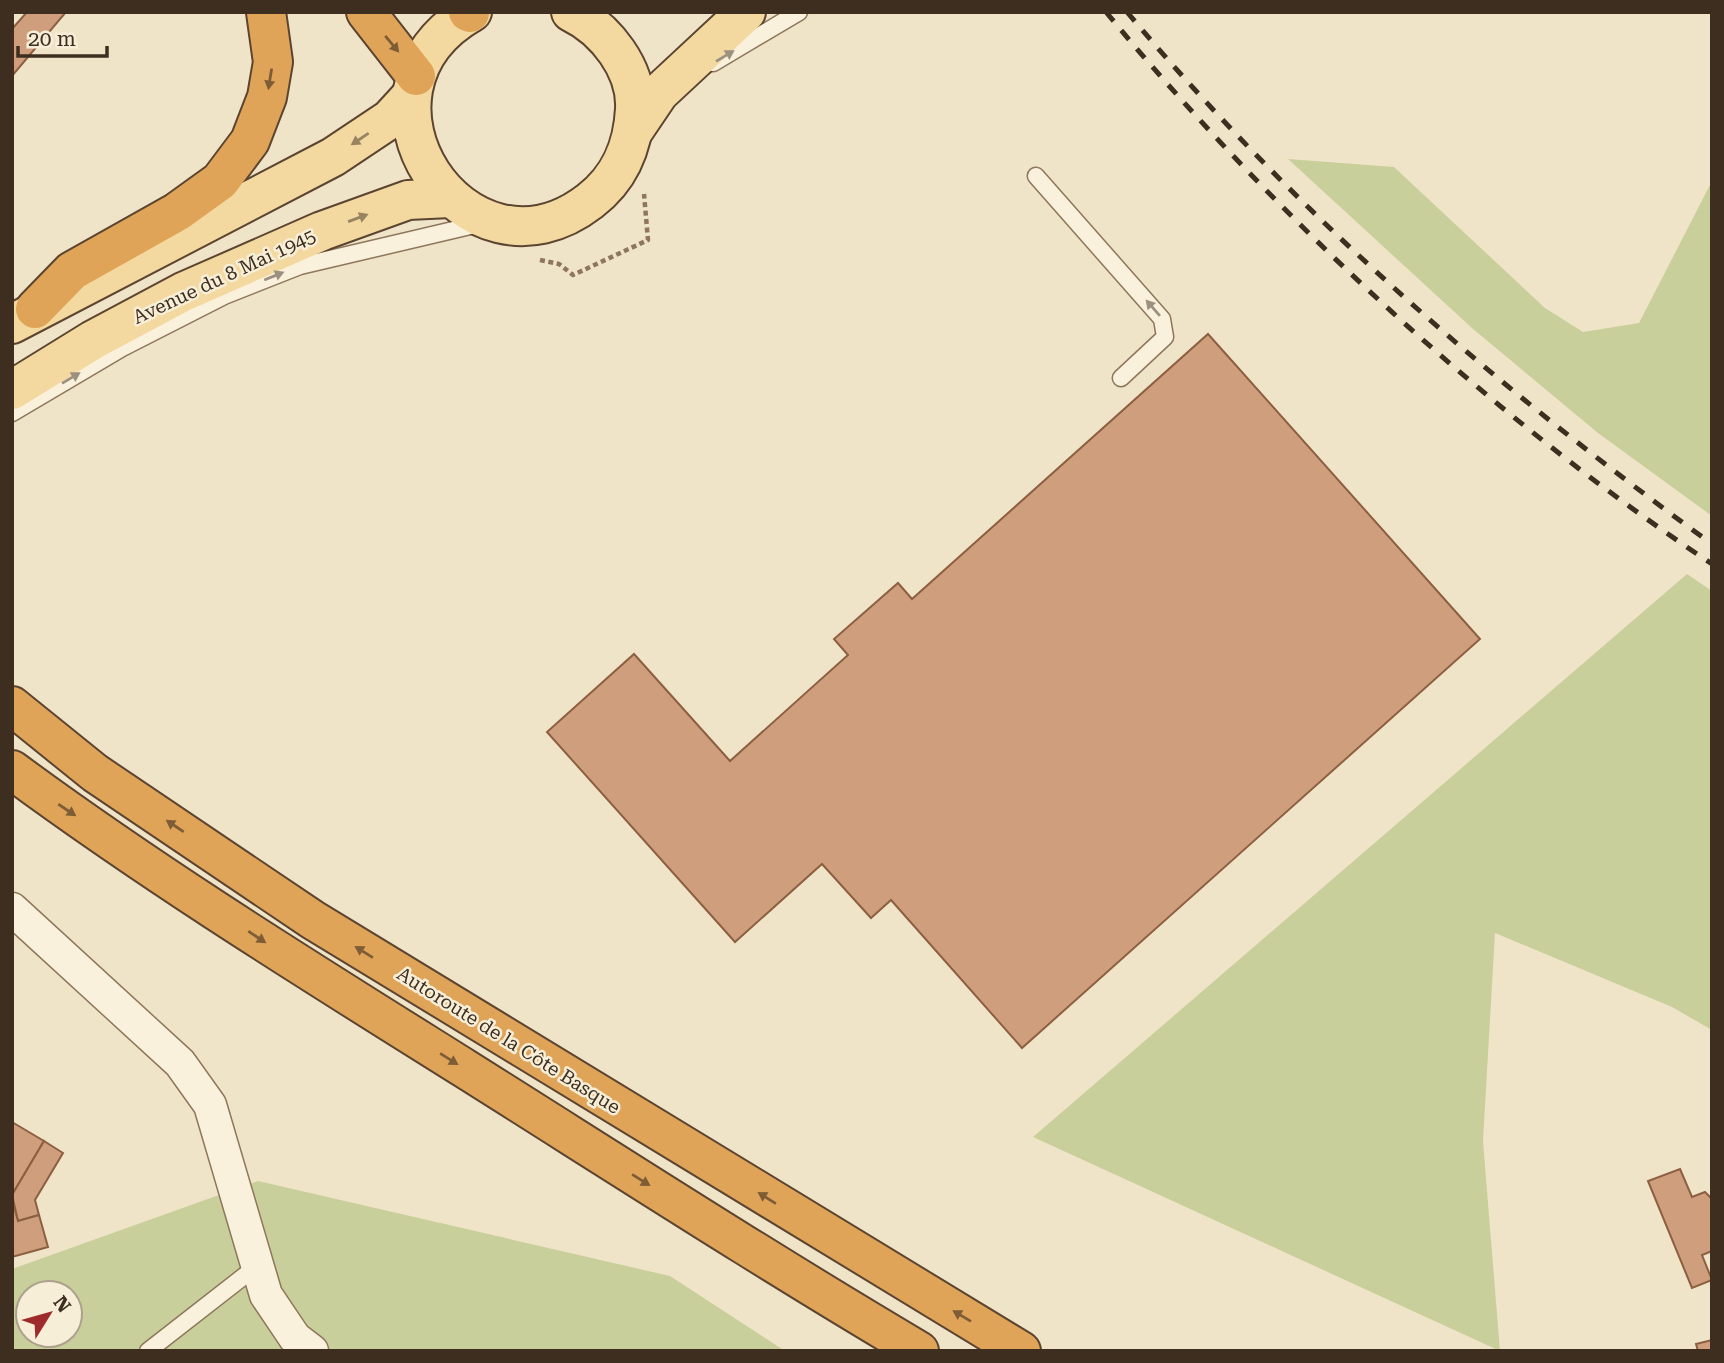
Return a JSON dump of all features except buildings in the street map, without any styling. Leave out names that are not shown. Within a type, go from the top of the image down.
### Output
[{"type":"highway","points":[[24,316],[72,271],[177,212],[220,181],[250,141],[268,97],[273,62],[266,12]]},
{"type":"highway","points":[[366,12],[414,86]]},
{"type":"highway","name":"Autoroute de la Côte Basque","points":[[12,706],[96,772],[313,920],[1021,1351]]},
{"type":"highway","points":[[12,770],[62,807],[287,957],[820,1292],[919,1351]]},
{"type":"main road","points":[[24,316],[334,157],[390,119],[414,86],[435,43],[447,29],[470,12]]},
{"type":"main road","points":[[634,130],[659,93],[746,12]]},
{"type":"main road","points":[[414,86],[411,123],[417,151],[430,176],[450,198],[470,212],[492,221],[517,225],[541,224],[576,212],[605,190],[626,159],[634,130],[635,104],[630,79],[620,55],[586,14]]},
{"type":"main road","name":"Avenue du 8 Mai 1945","points":[[12,390],[93,340],[183,292],[322,231],[408,200],[450,198]]},
{"type":"street","points":[[12,909],[180,1063],[209,1105],[266,1295],[295,1338],[312,1351]]},
{"type":"lane","points":[[634,130],[698,72],[799,12]]},
{"type":"lane","points":[[1036,176],[1162,318],[1165,337],[1121,378]]},
{"type":"lane","points":[[12,413],[122,348],[224,296],[300,266],[492,221]]},
{"type":"lane","points":[[148,1351],[257,1266]]},
{"type":"path","points":[[579,274],[648,240],[644,194],[650,181]]},
{"type":"green space","points":[[1288,159],[1394,167],[1545,308],[1583,332],[1639,323],[1712,181],[1712,516],[1598,433],[1473,329]]},
{"type":"green space","points":[[1687,574],[1712,591],[1712,1030],[1672,1007],[1495,933],[1483,1141],[1500,1351],[1033,1137]]},
{"type":"green space","points":[[258,1181],[670,1276],[785,1351],[12,1351],[12,1269]]},
{"type":"railway","points":[[1106,12],[1171,89],[1241,164],[1313,238],[1389,309],[1547,444],[1712,564]]},
{"type":"railway","points":[[1127,12],[1192,87],[1260,159],[1403,296],[1554,424],[1712,544]]}]
